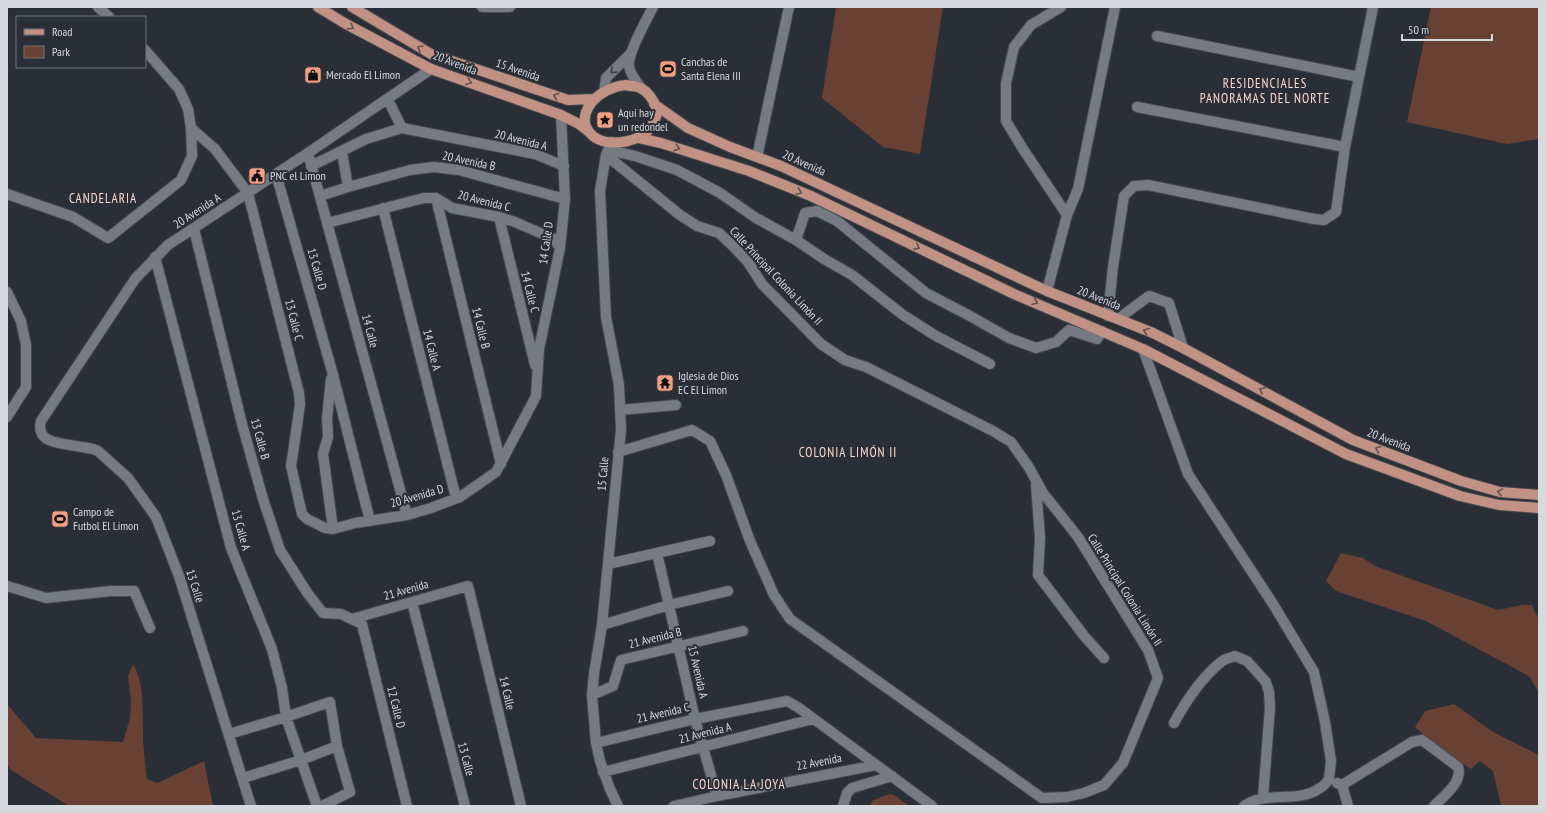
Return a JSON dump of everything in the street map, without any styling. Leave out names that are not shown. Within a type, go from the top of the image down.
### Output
[{"type":"main road","name":"20 Avenida","points":[[318,7],[346,24],[431,69],[561,115],[579,124],[588,131]]},
{"type":"main road","name":"15 Avenida","points":[[352,7],[431,54],[568,100],[594,99]]},
{"type":"main road","points":[[625,86],[641,88],[650,95],[657,113],[653,126],[639,138],[624,142],[609,149],[588,131],[584,120],[586,109],[594,99],[604,92],[613,88],[625,86]]},
{"type":"main road","name":"20 Avenida","points":[[654,104],[688,128],[781,166],[1047,291],[1113,317],[1183,348],[1353,440],[1461,482],[1500,492],[1537,493]]},
{"type":"main road","points":[[639,138],[661,143],[749,171],[811,196],[1014,294],[1143,348],[1346,454],[1460,496],[1499,505],[1539,508]]},
{"type":"street","points":[[98,7],[108,16]]},
{"type":"street","points":[[482,7],[510,7]]},
{"type":"street","points":[[641,88],[632,75],[628,64],[630,54],[653,7]]},
{"type":"street","points":[[756,157],[789,7]]},
{"type":"street","points":[[1061,7],[1031,24],[1014,47],[1006,83],[1006,121],[1067,214]]},
{"type":"street","points":[[1047,291],[1067,214],[1078,189],[1115,7]]},
{"type":"street","points":[[1113,317],[1113,267],[1124,196],[1134,186],[1148,185],[1314,219],[1324,220],[1336,212],[1345,147],[1373,7]]},
{"type":"street","points":[[1157,36],[1359,76]]},
{"type":"street","points":[[7,194],[73,217],[108,238],[181,180],[192,156],[191,128],[188,109],[179,89],[146,51]]},
{"type":"street","points":[[604,92],[606,78],[630,54]]},
{"type":"street","name":"20 Avenida A","points":[[41,433],[41,421],[135,279],[155,257],[168,245],[388,100],[431,69]]},
{"type":"street","points":[[388,100],[402,128]]},
{"type":"street","points":[[1137,106],[1345,147]]},
{"type":"street","name":"14 Calle D","points":[[536,372],[539,349],[560,248],[565,198],[561,115]]},
{"type":"street","name":"13 Calle C","points":[[191,128],[214,149],[248,193],[299,393],[300,405],[291,466],[302,514],[307,519],[329,529]]},
{"type":"street","name":"20 Avenida A","points":[[311,166],[366,139],[402,128],[534,154],[564,166]]},
{"type":"street","points":[[609,149],[677,170],[720,193],[756,218],[852,274],[903,315],[936,336],[990,364]]},
{"type":"street","name":"15 Calle","points":[[609,149],[600,191],[603,271],[606,317],[619,385],[621,430],[602,625],[592,695],[596,743],[603,772],[618,806]]},
{"type":"street","name":"Calle Principal Colonia Limón II","points":[[609,149],[680,216],[697,226],[719,233],[732,244],[748,262],[762,284],[821,344],[845,360],[873,371],[1011,442],[1028,466],[1043,493],[1078,537],[1137,630],[1148,650],[1158,678],[1123,763],[1104,785],[1084,793],[1067,797],[1042,798],[790,619],[774,596],[750,541],[726,475],[710,441],[692,430],[618,452]]},
{"type":"street","points":[[342,152],[348,187]]},
{"type":"street","name":"14 Calle","points":[[308,153],[407,515]]},
{"type":"street","name":"20 Avenida B","points":[[320,196],[410,170],[434,167],[459,170],[565,198]]},
{"type":"street","name":"13 Calle D","points":[[276,174],[332,371],[370,521]]},
{"type":"street","points":[[327,223],[424,198],[436,198]]},
{"type":"street","name":"20 Avenida C","points":[[436,198],[452,208],[499,217],[515,222],[554,239],[560,248]]},
{"type":"street","name":"14 Calle B","points":[[436,198],[501,464]]},
{"type":"street","name":"14 Calle A","points":[[383,208],[456,498]]},
{"type":"street","points":[[796,240],[805,213],[818,211],[837,221],[926,293],[1009,338],[1036,348],[1056,342],[1070,330],[1097,339],[1102,331]]},
{"type":"street","name":"14 Calle C","points":[[499,217],[536,372]]},
{"type":"street","name":"13 Calle B","points":[[194,229],[242,424],[263,499],[280,550],[308,594],[323,613],[341,614],[352,619]]},
{"type":"street","name":"13 Calle A","points":[[155,257],[231,548],[272,649],[282,688],[286,717],[316,806]]},
{"type":"street","points":[[7,292],[20,321],[26,345],[26,388],[7,417]]},
{"type":"street","points":[[1113,317],[1149,296],[1170,303],[1183,348]]},
{"type":"street","points":[[1143,348],[1188,474],[1273,604],[1314,672],[1325,722],[1331,761],[1330,779],[1320,788],[1300,801],[1263,798],[1244,806]]},
{"type":"street","name":"13 Calle D","points":[[329,529],[323,454],[328,437],[327,418],[332,371]]},
{"type":"street","name":"20 Avenida D","points":[[329,529],[355,523],[407,515],[431,508],[456,498],[496,472],[536,396],[536,372]]},
{"type":"street","points":[[620,410],[676,405]]},
{"type":"street","name":"13 Calle","points":[[41,433],[48,440],[98,451],[128,478],[153,512],[179,576],[251,806]]},
{"type":"street","points":[[1036,481],[1040,538],[1038,575],[1085,637],[1104,658]]},
{"type":"street","points":[[608,564],[710,541]]},
{"type":"street","name":"15 Avenida A","points":[[656,553],[695,719],[717,796]]},
{"type":"street","points":[[7,586],[46,598],[111,591],[134,591],[150,628]]},
{"type":"street","name":"14 Calle","points":[[468,586],[521,806]]},
{"type":"street","name":"21 Avenida","points":[[352,619],[468,586]]},
{"type":"street","points":[[602,625],[669,605],[728,591]]},
{"type":"street","name":"13 Calle","points":[[412,602],[465,806]]},
{"type":"street","name":"12 Calle D","points":[[352,619],[362,624],[407,806]]},
{"type":"street","name":"21 Avenida B","points":[[592,695],[613,686],[621,660],[743,630]]},
{"type":"street","points":[[1174,723],[1193,693],[1222,662],[1235,656],[1247,661],[1266,682],[1269,692],[1270,707],[1263,798]]},
{"type":"street","name":"21 Avenida C","points":[[596,743],[695,719],[783,701],[791,703],[812,719]]},
{"type":"street","points":[[229,734],[330,702],[337,746],[350,792],[322,806]]},
{"type":"street","points":[[812,719],[932,806]]},
{"type":"street","name":"21 Avenida A","points":[[603,772],[812,719]]},
{"type":"street","points":[[1342,785],[1412,742],[1422,740],[1458,767],[1460,772],[1459,778],[1455,784],[1434,806]]},
{"type":"street","points":[[243,778],[301,760],[337,746]]},
{"type":"street","name":"22 Avenida","points":[[674,806],[876,764]]},
{"type":"street","points":[[843,806],[848,792],[852,788],[892,776]]},
{"type":"street","points":[[1330,779],[1342,785],[1348,806]]},
{"type":"green space","points":[[836,7],[943,7],[920,154],[883,147],[822,98]]},
{"type":"green space","points":[[1431,7],[1539,7],[1539,139],[1507,144],[1407,122]]},
{"type":"green space","points":[[1341,553],[1363,558],[1375,566],[1498,610],[1522,605],[1532,605],[1539,620],[1539,693],[1529,676],[1426,621],[1336,591],[1326,581]]},
{"type":"green space","points":[[133,664],[137,672],[141,688],[143,706],[143,743],[147,779],[157,783],[204,761],[213,806],[69,806],[11,770],[7,764],[7,704],[36,738],[123,742],[130,718],[131,701],[128,676]]},
{"type":"green space","points":[[1454,704],[1493,732],[1539,755],[1539,806],[1501,806],[1493,771],[1480,761],[1471,769],[1443,752],[1415,727],[1425,711]]},
{"type":"green space","points":[[890,794],[894,795],[909,806],[870,806],[873,800]]},
{"type":"place","name":"Canchas de Santa Elena III","points":[[668,69]]},
{"type":"place","name":"Mercado El Limon","points":[[313,75]]},
{"type":"place","name":"Aquí hay un redondel","points":[[605,120]]},
{"type":"place","name":"PNC el Limon","points":[[257,176]]},
{"type":"place","name":"Iglesia de Dios EC El Limon","points":[[665,383]]},
{"type":"place","name":"Campo de Futbol El Limon","points":[[60,519]]},
{"type":"district","name":"RESIDENCIALES PANORAMAS DEL NORTE","points":[[1265,90]]},
{"type":"district","name":"CANDELARIA","points":[[103,198]]},
{"type":"district","name":"COLONIA LIMÓN II","points":[[848,452]]},
{"type":"district","name":"COLONIA LA JOYA","points":[[739,784]]}]
